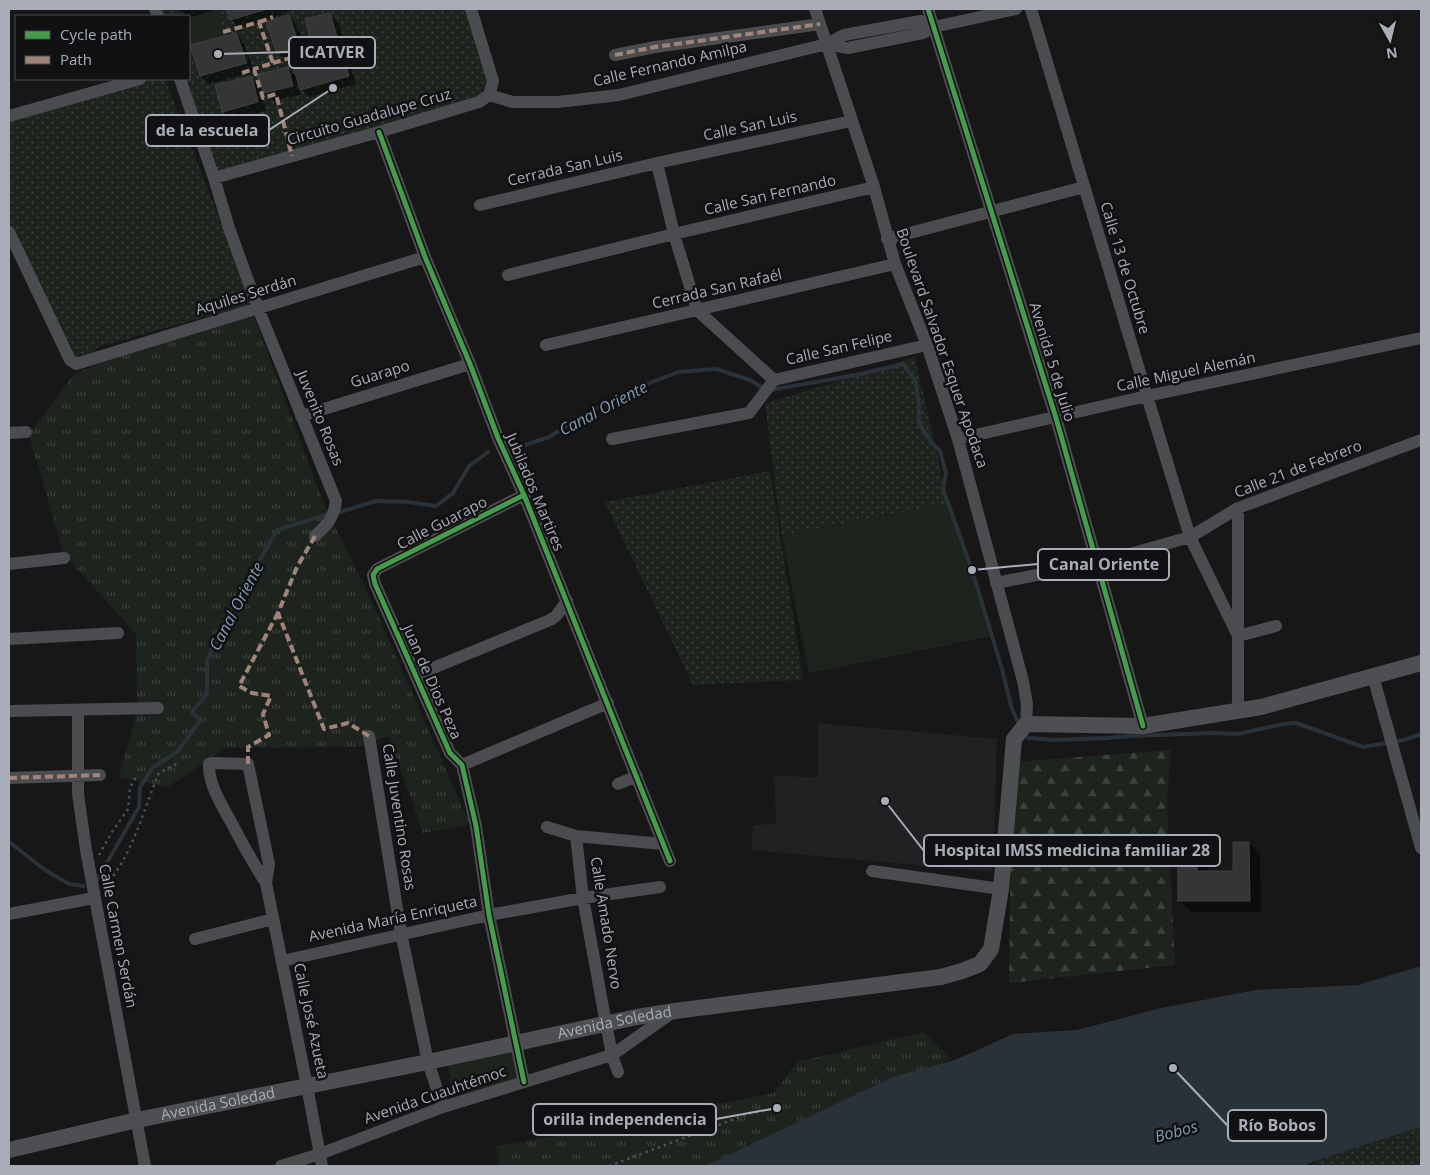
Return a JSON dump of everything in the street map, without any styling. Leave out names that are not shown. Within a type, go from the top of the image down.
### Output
[{"type":"main road","points":[[1026,724],[1143,726],[1261,707],[1421,663]]},
{"type":"main road","name":"Avenida Soledad","points":[[9,1150],[137,1120],[428,1062],[637,1017],[942,977],[962,972],[980,964],[991,950],[1001,889],[1014,739],[1026,724]]},
{"type":"street","points":[[471,9],[493,81],[489,95]]},
{"type":"street","name":"Boulevard Salvador Esquer Apodaca","points":[[815,9],[874,188],[895,264],[927,345],[958,439],[1023,681],[1027,704],[1026,724]]},
{"type":"street","name":"Avenida 5 de Julio","points":[[928,9],[1056,418],[1143,726]]},
{"type":"street","points":[[827,44],[848,48],[923,33],[934,27],[1016,9]]},
{"type":"street","name":"Calle 13 de Octubre","points":[[1031,9],[1190,537],[1238,636]]},
{"type":"street","points":[[615,54],[664,45],[820,24]]},
{"type":"street","name":"Calle Fernando Amilpa","points":[[489,95],[513,102],[558,102],[619,95],[827,44]]},
{"type":"street","points":[[9,116],[136,80]]},
{"type":"street","points":[[180,80],[214,178]]},
{"type":"street","name":"Circuito Guadalupe Cruz","points":[[214,178],[479,102],[489,95]]},
{"type":"street","name":"Calle San Luis","points":[[656,163],[851,120]]},
{"type":"street","name":"Jubilados Martires","points":[[379,132],[425,257],[470,364],[498,438],[524,495],[567,601],[670,862]]},
{"type":"street","points":[[656,163],[674,234],[697,310]]},
{"type":"street","name":"Cerrada San Luis","points":[[480,205],[656,163]]},
{"type":"street","name":"Juvenito Rosas","points":[[214,178],[258,308],[336,501],[335,512],[327,524],[315,536]]},
{"type":"street","points":[[888,239],[1084,187]]},
{"type":"street","name":"Calle San Fernando","points":[[508,275],[874,188]]},
{"type":"street","name":"Aquiles Serdán","points":[[9,232],[70,360],[76,364],[425,257]]},
{"type":"street","name":"Cerrada San Rafaél","points":[[546,345],[895,264]]},
{"type":"street","name":"Calle San Felipe","points":[[697,310],[774,380],[927,345]]},
{"type":"street","name":"Calle Miguel Alemán","points":[[958,439],[1147,396],[1421,338]]},
{"type":"street","name":"Guarapo","points":[[301,416],[470,364]]},
{"type":"street","points":[[612,439],[749,413],[774,380]]},
{"type":"street","points":[[9,433],[26,432]]},
{"type":"street","name":"Calle 21 de Febrero","points":[[996,583],[1098,563],[1190,537],[1238,508],[1421,440]]},
{"type":"street","name":"Calle Guarapo","points":[[373,575],[377,569],[524,495]]},
{"type":"street","points":[[1238,508],[1238,711]]},
{"type":"street","points":[[9,564],[64,558]]},
{"type":"street","name":"Juan de Dios Peza","points":[[373,575],[375,584],[450,753],[462,764],[476,826],[489,915],[524,1082]]},
{"type":"street","points":[[416,675],[550,620],[556,616],[567,601]]},
{"type":"street","points":[[1238,636],[1276,626]]},
{"type":"street","points":[[9,639],[118,633]]},
{"type":"street","points":[[1373,676],[1421,848]]},
{"type":"street","points":[[462,764],[608,703]]},
{"type":"street","points":[[9,711],[158,708]]},
{"type":"street","name":"Calle Carmen Serdán","points":[[78,710],[78,794],[88,864],[145,1166]]},
{"type":"street","name":"Calle Juventino Rosas","points":[[369,736],[402,934],[428,1062],[443,1107]]},
{"type":"street","name":"Calle José Azueta","points":[[266,883],[254,865],[216,793],[208,764],[248,764],[269,864],[266,883],[321,1160]]},
{"type":"street","points":[[9,778],[100,775]]},
{"type":"street","points":[[618,784],[637,776]]},
{"type":"street","points":[[547,827],[576,836],[663,844]]},
{"type":"street","name":"Calle Amado Nervo","points":[[576,836],[583,898],[612,1055],[618,1072]]},
{"type":"street","points":[[872,871],[1001,889]]},
{"type":"street","name":"Avenida María Enriqueta","points":[[282,961],[489,915],[583,898],[660,888]]},
{"type":"street","points":[[9,914],[94,898]]},
{"type":"street","points":[[195,939],[273,919]]},
{"type":"street","name":"Avenida Cuauhtémoc","points":[[281,1166],[321,1160],[443,1107],[612,1055],[675,1011]]},
{"type":"path","points":[[94,898],[111,879],[131,845],[159,773],[178,763]]},
{"type":"path","points":[[88,864],[101,854],[112,832],[128,809],[130,788],[136,777]]},
{"type":"path","points":[[609,1166],[748,1114],[783,1107]]},
{"type":"shaded area","points":[[818,723],[997,739],[993,872],[751,850],[753,825],[776,824],[774,776],[818,777]]},
{"type":"green space","points":[[156,9],[466,9],[488,79],[479,98],[216,173],[178,80],[190,80],[190,15],[158,15]]},
{"type":"green space","points":[[216,9],[225,36],[190,45],[190,15]]},
{"type":"green space","points":[[149,80],[165,80],[252,304],[100,346],[75,365],[9,225],[9,120]]},
{"type":"green space","points":[[253,314],[324,504],[372,602],[470,824],[423,833],[389,736],[358,747],[225,748],[168,787],[119,777],[137,711],[136,634],[63,553],[29,435],[74,374],[110,360]]},
{"type":"green space","points":[[915,357],[948,503],[782,536],[765,404]]},
{"type":"green space","points":[[770,471],[803,680],[693,685],[605,502]]},
{"type":"green space","points":[[948,503],[992,636],[809,673],[782,536]]},
{"type":"green space","points":[[1171,750],[1167,801],[1175,965],[1009,983],[1012,762]]},
{"type":"green space","points":[[924,1032],[951,1059],[829,1123],[738,1166],[500,1166],[496,1147],[774,1093],[797,1062]]},
{"type":"green space","points":[[511,1049],[518,1079],[453,1096],[448,1064]]},
{"type":"green space","points":[[1421,1127],[1421,1166],[1315,1166],[1314,1161]]},
{"type":"water","name":"Bobos","points":[[1421,966],[1421,1127],[1314,1161],[1304,1166],[705,1166],[893,1077],[955,1060],[1013,1034],[1077,1030],[1161,1008],[1256,990],[1358,985]]},
{"type":"building","points":[[226,9],[267,9],[230,20]]},
{"type":"building","points":[[330,13],[338,40],[313,48],[305,19]]},
{"type":"building","points":[[289,15],[300,47],[277,53],[266,22]]},
{"type":"building","points":[[236,33],[247,63],[200,76],[190,45]]},
{"type":"building","points":[[340,48],[349,76],[300,90],[292,62]]},
{"type":"building","points":[[288,67],[293,86],[264,93],[258,74]]},
{"type":"building","points":[[252,76],[258,102],[222,112],[215,85]]},
{"type":"building","points":[[1233,842],[1249,842],[1250,901],[1178,901],[1178,856],[1197,856],[1197,871],[1233,871]]},
{"type":"waterway","name":"Canal Oriente","points":[[770,390],[856,375],[903,364],[915,380],[919,404],[919,423],[931,442],[940,451],[946,473],[943,489],[972,570],[1012,709],[1019,724]]},
{"type":"waterway","name":"Canal Oriente","points":[[516,448],[549,437],[629,391],[678,372],[716,369],[750,380],[764,389]]},
{"type":"waterway","name":"Canal Oriente","points":[[337,513],[376,501],[409,502],[436,506],[453,493],[469,466],[488,452]]},
{"type":"waterway","name":"Canal Oriente","points":[[97,880],[139,807],[140,787],[153,767],[177,752],[200,721],[192,712],[207,694],[207,661],[225,620],[277,530],[330,514]]},
{"type":"waterway","name":"Canal Oriente","points":[[1024,733],[1028,738],[1054,740],[1213,733],[1237,734],[1296,723],[1363,747],[1404,740],[1421,734]]},
{"type":"waterway","name":"Canal Oriente","points":[[9,842],[45,870],[69,884],[83,886]]},
{"type":"marked path","points":[[259,22],[273,17]]},
{"type":"marked path","points":[[223,32],[259,22],[273,63],[254,69]]},
{"type":"marked path","points":[[615,55],[655,47],[820,24]]},
{"type":"marked path","points":[[273,63],[297,56]]},
{"type":"marked path","points":[[242,73],[254,69],[263,98],[276,94],[292,156]]},
{"type":"marked path","points":[[315,536],[297,567],[278,613],[324,729],[348,723],[369,736]]},
{"type":"marked path","points":[[248,764],[248,747],[269,735],[263,714],[271,696],[252,693],[239,686],[278,613]]},
{"type":"marked path","points":[[9,778],[100,775]]},
{"type":"cycle path","points":[[928,9],[1056,418],[1143,726]]},
{"type":"cycle path","points":[[379,132],[425,257],[470,364],[498,438],[524,495],[670,861]]},
{"type":"cycle path","points":[[524,495],[377,569],[373,575],[375,584],[450,753],[462,765],[476,826],[489,915],[524,1082]]},
{"type":"place","name":"ICATVER","points":[[218,54]]},
{"type":"place","name":"de la escuela","points":[[333,88]]},
{"type":"place","name":"Canal Oriente","points":[[972,570]]},
{"type":"place","name":"Hospital IMSS medicina familiar 28","points":[[885,801]]},
{"type":"place","name":"Río Bobos","points":[[1173,1068]]},
{"type":"place","name":"orilla independencia","points":[[777,1108]]}]
